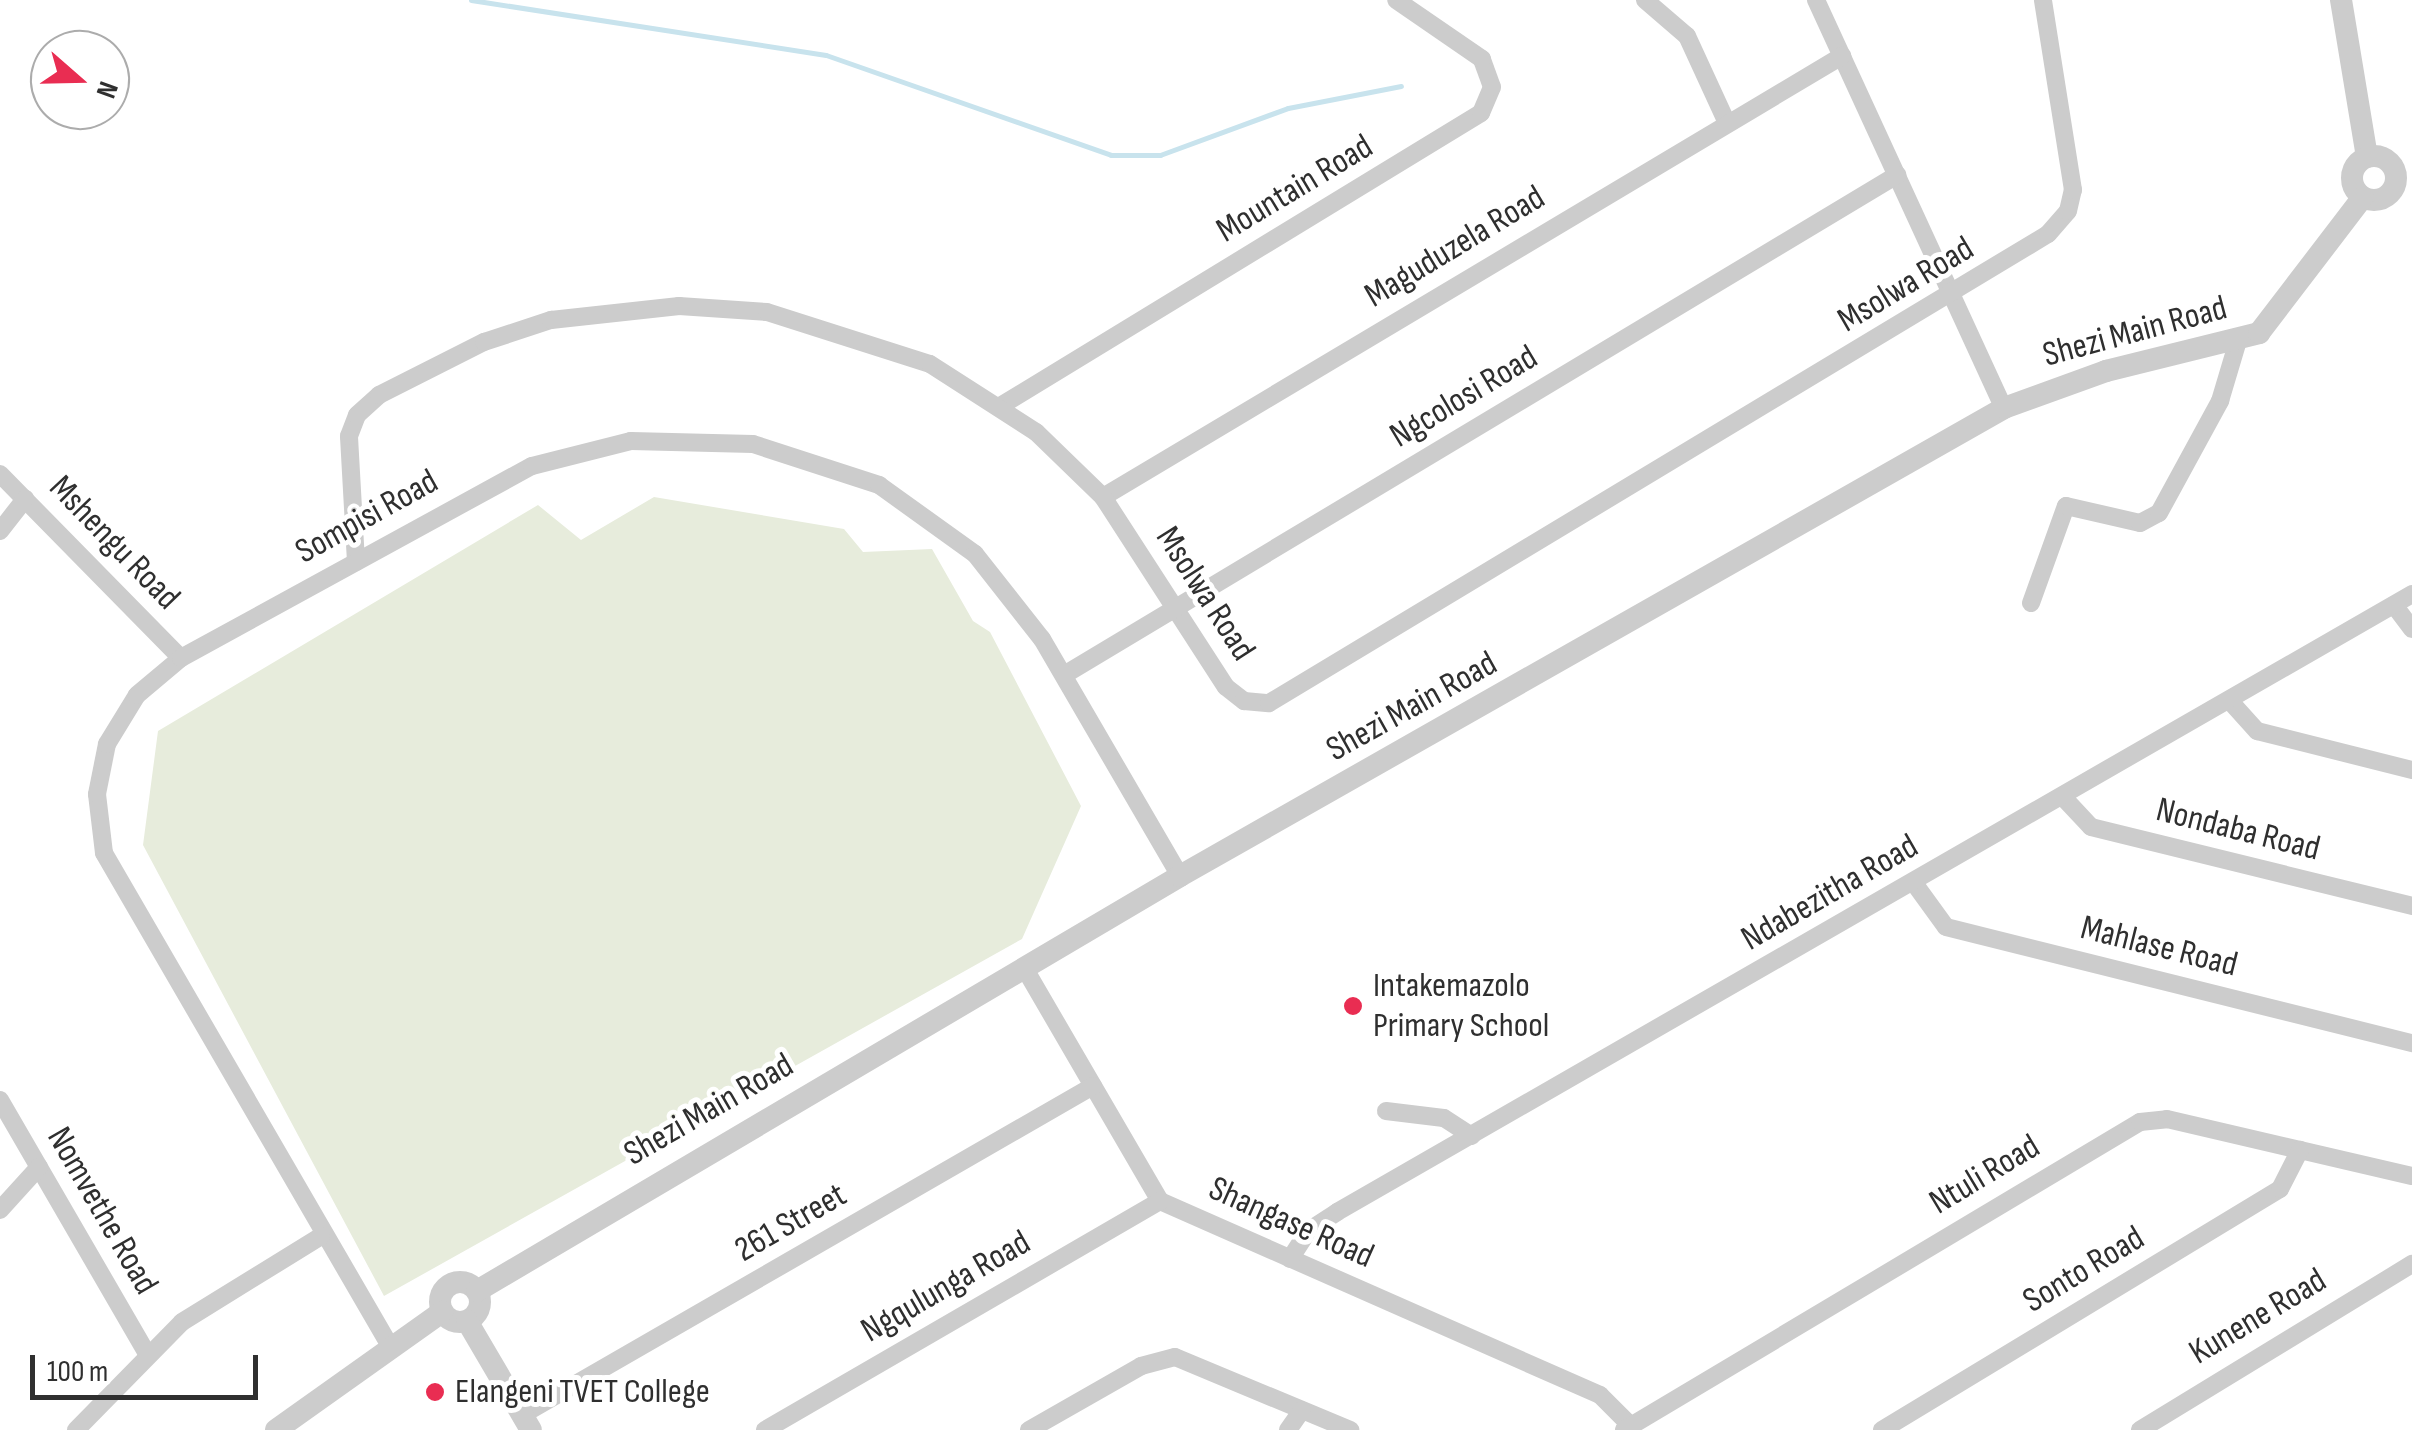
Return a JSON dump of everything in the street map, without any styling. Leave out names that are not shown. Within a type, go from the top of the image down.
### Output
[{"type":"street","name":"Mountain Road","points":[[1002,405],[1481,112],[1492,87],[1482,60],[1396,0]]},
{"type":"street","points":[[1645,0],[1687,36],[1727,124]]},
{"type":"street","points":[[1816,0],[2004,408]]},
{"type":"street","name":"Msolwa Road","points":[[356,562],[349,436],[364,406],[484,342],[550,320],[678,306],[767,312],[878,342],[1002,405],[1103,498],[1178,607],[1226,688],[1244,701],[1269,704],[1953,295],[2048,234],[2071,204],[2043,0]]},
{"type":"street","points":[[2341,0],[2366,157]]},
{"type":"street","name":"Maguduzela Road","points":[[1103,498],[1842,56]]},
{"type":"street","name":"Shezi Main Road","points":[[2366,157],[2386,160],[2404,177],[2384,197],[2362,197],[2352,179],[2366,157]]},
{"type":"street","name":"Ngcolosi Road","points":[[1064,675],[1897,175]]},
{"type":"street","name":"Shezi Main Road","points":[[477,1292],[1180,876],[2004,408],[2106,371],[2237,344],[2275,319],[2362,197]]},
{"type":"street","points":[[2031,603],[2066,506],[2140,523],[2159,513],[2220,401],[2237,344]]},
{"type":"street","name":"Sompisi Road","points":[[390,1346],[320,1236],[104,853],[97,794],[107,744],[137,696],[181,658],[501,480],[571,454],[677,437],[754,444],[838,466],[918,507],[975,554],[1064,675],[1180,876]]},
{"type":"street","name":"Mshengu Road","points":[[0,474],[181,658]]},
{"type":"street","points":[[0,531],[26,500]]},
{"type":"street","name":"Ndabezitha Road","points":[[1290,1258],[1318,1223],[2412,594]]},
{"type":"street","points":[[2394,605],[2412,629]]},
{"type":"street","points":[[2229,700],[2256,731],[2412,770]]},
{"type":"street","name":"Nondaba Road","points":[[2062,796],[2091,827],[2412,906]]},
{"type":"street","name":"Mahlase Road","points":[[1914,883],[1946,927],[2412,1043]]},
{"type":"street","name":"Shangase Road","points":[[1025,969],[1160,1201],[1600,1394],[1628,1428]]},
{"type":"street","name":"261 Street","points":[[526,1423],[1093,1086]]},
{"type":"street","name":"Nomvethe Road","points":[[0,1100],[148,1355]]},
{"type":"street","points":[[1386,1111],[1444,1118],[1472,1136]]},
{"type":"street","name":"Ntuli Road","points":[[1628,1428],[2140,1122],[2167,1119],[2412,1176]]},
{"type":"street","name":"Sonto Road","points":[[1882,1430],[2280,1189],[2300,1150]]},
{"type":"street","points":[[0,1210],[39,1167]]},
{"type":"street","name":"Ngqulunga Road","points":[[764,1430],[1160,1201]]},
{"type":"street","name":"Nomvethe Road","points":[[76,1430],[148,1355],[208,1302],[320,1236]]},
{"type":"street","name":"Kunene Road","points":[[2140,1430],[2412,1264]]},
{"type":"street","points":[[276,1430],[442,1312],[446,1286],[467,1282],[477,1292],[478,1312],[467,1321]]},
{"type":"street","points":[[442,1312],[467,1321],[526,1423]]},
{"type":"street","points":[[1030,1430],[1161,1358],[1204,1365],[1350,1430]]},
{"type":"street","points":[[1288,1430],[1302,1410]]},
{"type":"green space","points":[[654,497],[844,529],[863,552],[932,549],[973,621],[990,632],[1081,806],[1022,939],[384,1296],[143,845],[158,731],[538,505],[581,540]]},
{"type":"waterway","points":[[471,0],[826,55],[1111,155],[1160,155],[1288,108],[1401,86]]},
{"type":"place","name":"Intakemazolo Primary School","points":[[1353,1006]]},
{"type":"place","name":"Elangeni TVET College","points":[[435,1392]]}]
